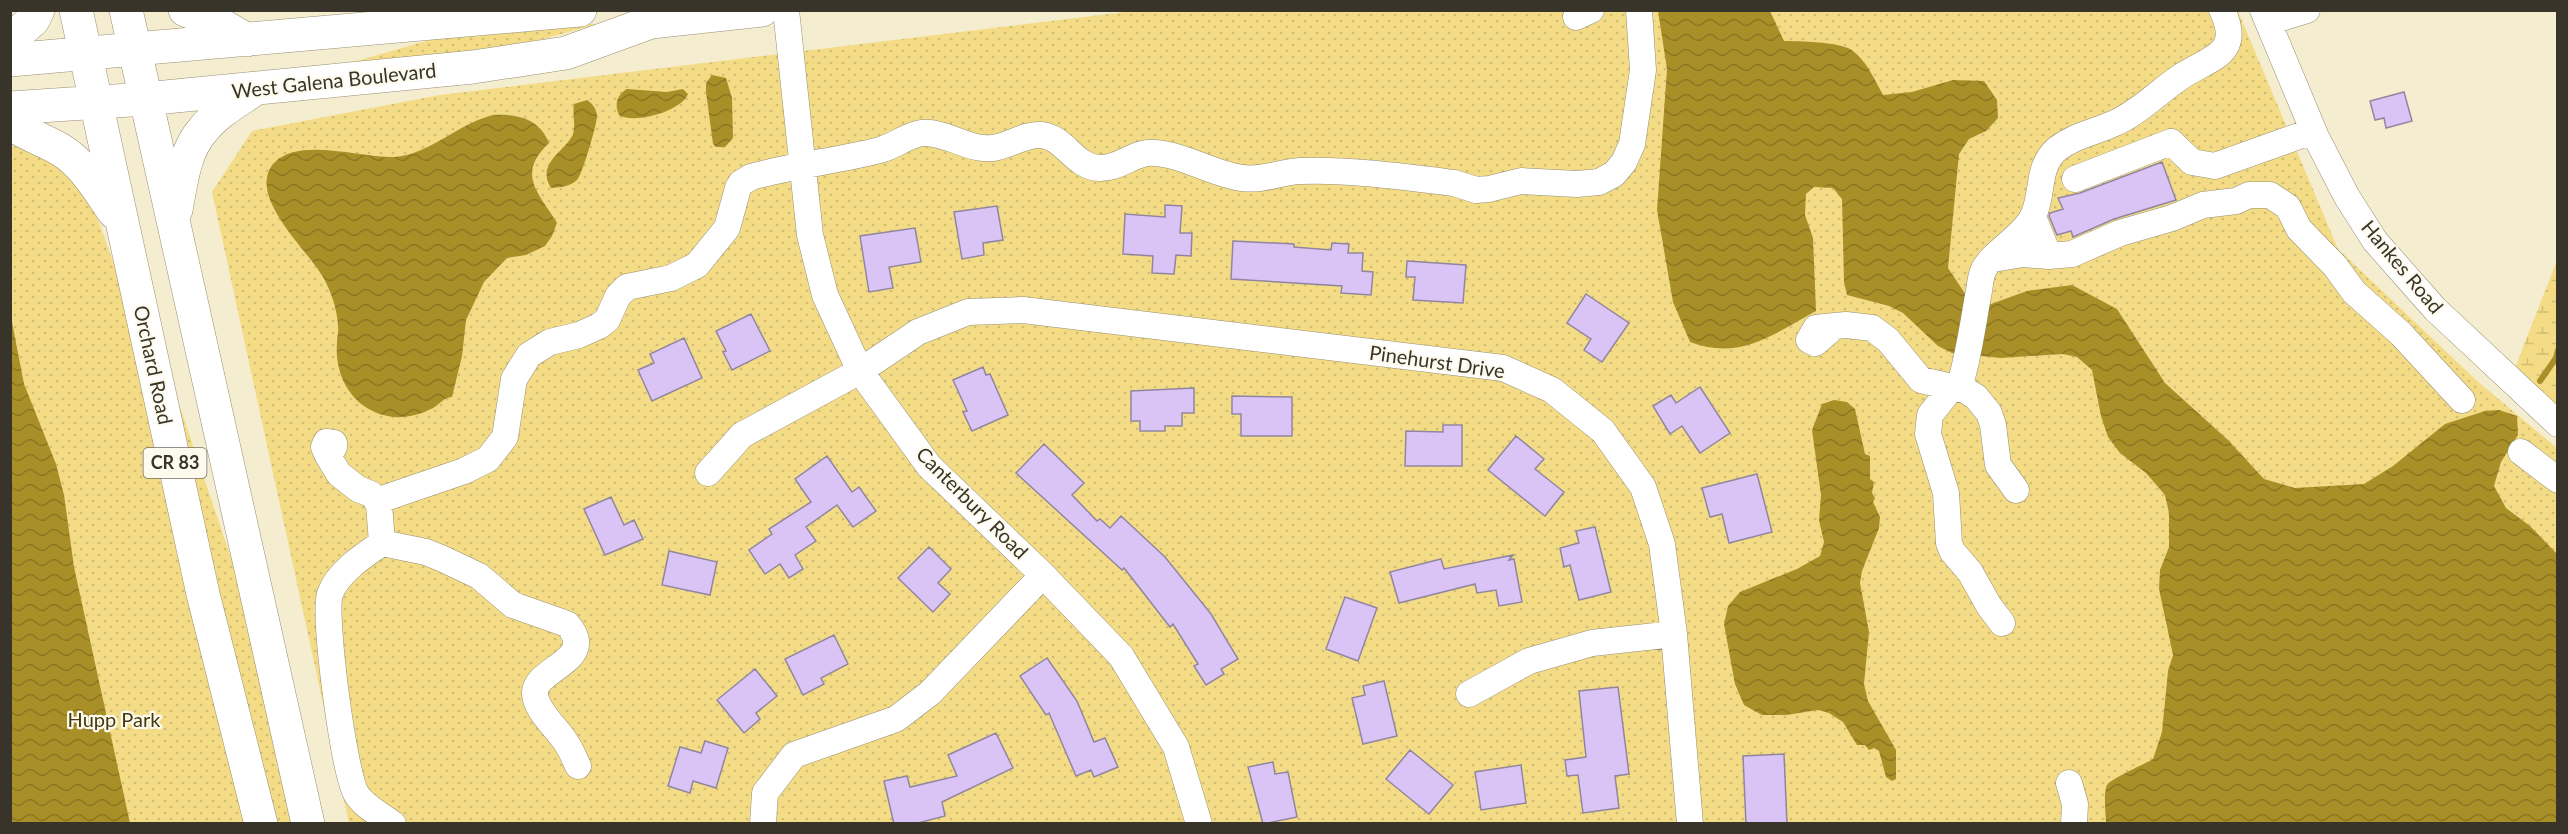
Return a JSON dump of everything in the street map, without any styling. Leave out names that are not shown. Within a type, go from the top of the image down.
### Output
[{"type":"main road","points":[[10,40],[33,20],[38,10]]},
{"type":"main road","name":"Orchard Road","points":[[76,10],[203,594],[261,824]]},
{"type":"main road","name":"CR 83","points":[[126,10],[308,824]]},
{"type":"main road","points":[[185,10],[248,40]]},
{"type":"main road","name":"West Galena Boulevard","points":[[10,60],[581,10],[651,22]]},
{"type":"main road","name":"West Galena Boulevard","points":[[10,108],[146,99],[473,67],[566,53],[651,22],[762,10]]},
{"type":"main road","points":[[174,224],[183,174],[191,149],[202,130],[256,88]]},
{"type":"main road","points":[[10,123],[27,135],[72,158],[122,222]]},
{"type":"street","name":"Canterbury Road","points":[[786,10],[810,235],[825,295],[860,371],[929,466],[1043,574],[1121,656],[1176,747],[1199,824]]},
{"type":"street","points":[[379,504],[385,498],[464,471],[488,459],[505,436],[514,379],[529,356],[550,342],[579,335],[599,326],[607,320],[618,296],[627,287],[671,278],[697,265],[727,228],[741,183],[759,175],[884,149],[913,135],[931,133],[982,148],[1004,145],[1029,136],[1048,137],[1063,146],[1082,164],[1098,168],[1118,166],[1141,155],[1156,153],[1200,164],[1227,175],[1251,179],[1300,171],[1448,182],[1476,190],[1521,181],[1577,184],[1599,182],[1619,169],[1632,144],[1643,70],[1639,10]]},
{"type":"street","points":[[2049,256],[2033,217],[2040,179],[2049,159],[2056,150],[2085,134],[2116,123],[2144,108],[2183,76],[2218,57],[2228,42],[2229,33],[2228,23],[2222,10]]},
{"type":"street","points":[[2265,16],[2307,10]]},
{"type":"street","name":"Hankes Road","points":[[2265,16],[2313,131],[2347,197],[2375,241],[2435,309],[2558,424]]},
{"type":"street","points":[[2075,179],[2171,142],[2192,162],[2216,166],[2313,131]]},
{"type":"street","points":[[1993,259],[2023,254],[2049,256],[2072,254],[2120,233],[2172,218],[2203,205],[2236,201],[2249,195],[2270,195],[2288,207],[2299,229],[2335,266],[2354,292],[2401,334],[2462,400]]},
{"type":"street","points":[[1928,434],[1930,415],[1958,380],[1984,269],[2033,217]]},
{"type":"street","name":"Pinehurst Drive","points":[[708,473],[742,435],[860,371],[918,332],[968,312],[1023,310],[1503,368],[1552,390],[1603,431],[1643,487],[1662,544],[1674,634],[1690,824]]},
{"type":"street","points":[[1835,326],[1852,325],[1872,328],[1888,340],[1922,380],[1958,380]]},
{"type":"street","points":[[1915,374],[1922,396],[1928,434],[1946,493],[1949,543],[1952,551],[1970,572],[1989,606],[2002,623]]},
{"type":"street","points":[[1958,380],[1965,390],[1982,403],[1993,425],[1998,465],[2016,490]]},
{"type":"street","points":[[2521,453],[2558,480]]},
{"type":"street","points":[[328,456],[339,474],[358,489],[371,494],[379,504],[382,543]]},
{"type":"street","points":[[393,824],[364,803],[356,794],[348,772],[340,722],[329,616],[329,596],[334,586],[349,569],[382,543],[426,552],[468,570],[479,576],[513,605],[567,624],[571,628],[575,644],[574,651],[561,666],[540,682],[535,688],[535,696],[538,706],[567,744],[578,766]]},
{"type":"street","points":[[763,824],[765,793],[794,755],[896,719],[930,693],[1043,574]]},
{"type":"street","points":[[1469,694],[1528,661],[1592,643],[1674,634]]},
{"type":"street","points":[[2069,783],[2075,804],[2074,824]]},
{"type":"green space","points":[[1133,11],[2238,11],[2338,249],[2476,380],[2557,448],[2557,823],[349,823],[212,192],[252,131],[440,95]]},
{"type":"green space","points":[[597,24],[483,56],[350,63],[478,26]]},
{"type":"green space","name":"Hupp Park","points":[[11,146],[36,150],[56,160],[71,173],[84,191],[103,232],[118,276],[244,823],[11,824]]},
{"type":"green space","points":[[2557,260],[2557,406],[2515,368]]},
{"type":"green space","points":[[178,401],[246,602],[295,823],[274,823],[220,609]]},
{"type":"water","points":[[1658,11],[1770,11],[1784,41],[1818,42],[1850,49],[1869,70],[1883,95],[1912,92],[1953,80],[1984,81],[1997,100],[1998,118],[1986,131],[1969,139],[1959,154],[1948,268],[1968,298],[1991,304],[2027,291],[2072,285],[2117,309],[2165,383],[2228,440],[2264,479],[2295,488],[2364,484],[2393,466],[2445,424],[2485,411],[2499,410],[2517,416],[2518,435],[2501,462],[2494,486],[2506,508],[2530,526],[2557,554],[2557,823],[2106,823],[2107,785],[2121,775],[2153,759],[2162,732],[2168,671],[2173,655],[2159,589],[2160,570],[2169,547],[2169,513],[2165,495],[2146,473],[2120,453],[2108,437],[2101,416],[2092,370],[2077,357],[2063,354],[2001,358],[1952,353],[1938,346],[1903,313],[1889,306],[1847,295],[1844,282],[1842,199],[1833,188],[1814,187],[1806,194],[1805,215],[1813,238],[1816,311],[1771,336],[1741,347],[1708,347],[1690,342],[1673,302],[1657,210],[1667,69]]},
{"type":"water","points":[[712,75],[726,78],[732,98],[733,138],[725,147],[716,147],[713,144],[706,92],[706,83]]},
{"type":"water","points":[[627,89],[667,92],[683,89],[688,94],[677,105],[658,114],[626,118],[619,115],[617,104],[619,97]]},
{"type":"water","points":[[587,100],[594,106],[597,119],[582,169],[577,180],[571,184],[551,188],[547,179],[549,164],[573,134],[574,104]]},
{"type":"water","points":[[493,115],[511,115],[527,119],[540,128],[549,143],[539,154],[532,175],[538,193],[557,223],[552,236],[545,246],[526,255],[507,258],[484,282],[466,320],[462,356],[452,397],[424,412],[407,417],[389,416],[372,411],[351,394],[342,378],[337,352],[337,319],[331,294],[323,277],[281,221],[272,205],[267,190],[268,175],[275,162],[286,155],[300,151],[332,150],[394,157],[407,155],[467,125]]},
{"type":"water","points":[[11,317],[24,384],[56,464],[64,495],[74,567],[130,823],[11,823]]},
{"type":"water","points":[[1834,400],[1847,402],[1855,409],[1865,454],[1870,456],[1870,479],[1874,482],[1873,502],[1880,517],[1879,528],[1862,571],[1860,583],[1869,632],[1864,684],[1868,701],[1896,750],[1896,779],[1892,781],[1886,777],[1879,751],[1874,748],[1869,750],[1865,745],[1857,745],[1843,722],[1829,713],[1818,710],[1786,715],[1762,715],[1744,705],[1735,684],[1724,624],[1728,606],[1740,592],[1797,569],[1820,556],[1824,542],[1819,520],[1821,495],[1812,430],[1822,404]]},
{"type":"building","points":[[2404,92],[2412,121],[2386,128],[2384,118],[2375,120],[2370,101]]},
{"type":"building","points":[[2162,162],[2176,200],[2114,219],[2073,237],[2071,231],[2057,235],[2049,216],[2050,213],[2063,209],[2058,198],[2080,193]]},
{"type":"building","points":[[1165,205],[1182,206],[1180,233],[1192,233],[1191,256],[1176,255],[1174,274],[1152,273],[1153,256],[1123,254],[1125,214],[1165,217]]},
{"type":"building","points":[[997,206],[1003,240],[983,243],[984,255],[962,259],[954,212]]},
{"type":"building","points":[[915,228],[921,262],[889,267],[893,288],[869,292],[860,236]]},
{"type":"building","points":[[1233,241],[1294,244],[1294,247],[1331,250],[1332,243],[1349,244],[1348,253],[1363,253],[1362,271],[1373,272],[1371,295],[1341,293],[1342,286],[1231,279]]},
{"type":"building","points":[[1407,261],[1466,265],[1463,303],[1413,300],[1415,277],[1406,277]]},
{"type":"building","points":[[1586,294],[1629,323],[1602,362],[1584,350],[1591,339],[1567,323]]},
{"type":"building","points":[[751,314],[770,351],[732,370],[716,331]]},
{"type":"building","points":[[684,338],[702,378],[652,401],[638,370],[654,363],[650,354]]},
{"type":"building","points":[[983,367],[986,375],[990,374],[1008,415],[972,431],[963,412],[967,411],[953,380]]},
{"type":"building","points":[[1700,387],[1730,433],[1700,453],[1682,426],[1670,434],[1653,406],[1671,395],[1676,403]]},
{"type":"building","points":[[1194,388],[1194,413],[1182,413],[1182,426],[1165,426],[1165,431],[1140,431],[1140,421],[1131,421],[1131,391]]},
{"type":"building","points":[[1232,396],[1292,397],[1292,436],[1241,436],[1241,414],[1232,414]]},
{"type":"building","points":[[1443,425],[1462,425],[1462,466],[1405,466],[1406,431],[1443,432]]},
{"type":"building","points":[[1516,436],[1544,459],[1535,469],[1564,492],[1545,516],[1488,470]]},
{"type":"building","points":[[1044,444],[1084,483],[1072,495],[1097,521],[1100,519],[1110,528],[1121,516],[1165,557],[1211,614],[1238,659],[1221,669],[1224,674],[1206,685],[1194,666],[1198,664],[1173,624],[1170,627],[1124,568],[1122,570],[1016,473]]},
{"type":"building","points":[[827,456],[852,492],[859,487],[876,511],[853,527],[837,505],[806,527],[816,541],[795,555],[803,569],[789,578],[780,564],[765,574],[749,550],[772,534],[769,529],[811,502],[795,479]]},
{"type":"building","points":[[1757,474],[1772,532],[1729,543],[1722,514],[1710,517],[1702,488]]},
{"type":"building","points":[[611,497],[624,525],[634,520],[643,539],[605,555],[584,509]]},
{"type":"building","points":[[1595,527],[1611,592],[1579,600],[1570,565],[1564,567],[1560,548],[1579,543],[1576,531]]},
{"type":"building","points":[[929,547],[951,569],[938,583],[950,594],[933,612],[898,578]]},
{"type":"building","points":[[669,551],[717,562],[710,595],[662,585]]},
{"type":"building","points":[[1513,555],[1509,560],[1514,559],[1522,602],[1499,606],[1496,590],[1477,593],[1475,584],[1399,603],[1390,572],[1441,559],[1444,569]]},
{"type":"building","points":[[1345,597],[1377,608],[1358,661],[1326,649]]},
{"type":"building","points":[[834,635],[848,664],[821,678],[824,684],[803,695],[785,659]]},
{"type":"building","points":[[1047,658],[1077,701],[1094,742],[1105,738],[1118,767],[1094,777],[1091,770],[1076,776],[1049,713],[1046,715],[1020,676]]},
{"type":"building","points":[[755,669],[777,696],[756,713],[760,719],[744,733],[717,700]]},
{"type":"building","points":[[1384,681],[1397,736],[1363,744],[1352,698],[1365,695],[1363,686]]},
{"type":"building","points":[[1618,687],[1629,774],[1615,776],[1619,808],[1583,813],[1578,775],[1567,776],[1565,760],[1586,757],[1579,691]]},
{"type":"building","points":[[996,733],[1013,768],[942,802],[945,816],[914,824],[894,824],[884,781],[907,776],[910,787],[957,776],[948,755]]},
{"type":"building","points":[[705,741],[728,748],[716,788],[693,781],[690,793],[668,786],[680,747],[701,753]]},
{"type":"building","points":[[1410,750],[1453,785],[1429,814],[1386,779]]},
{"type":"building","points":[[1784,754],[1787,824],[1746,824],[1743,756]]},
{"type":"building","points":[[1273,762],[1275,774],[1288,772],[1297,817],[1263,824],[1248,767]]},
{"type":"building","points":[[1521,765],[1526,803],[1481,810],[1475,772]]},
{"type":"waterway","points":[[2540,381],[2556,358],[2558,350]]}]
